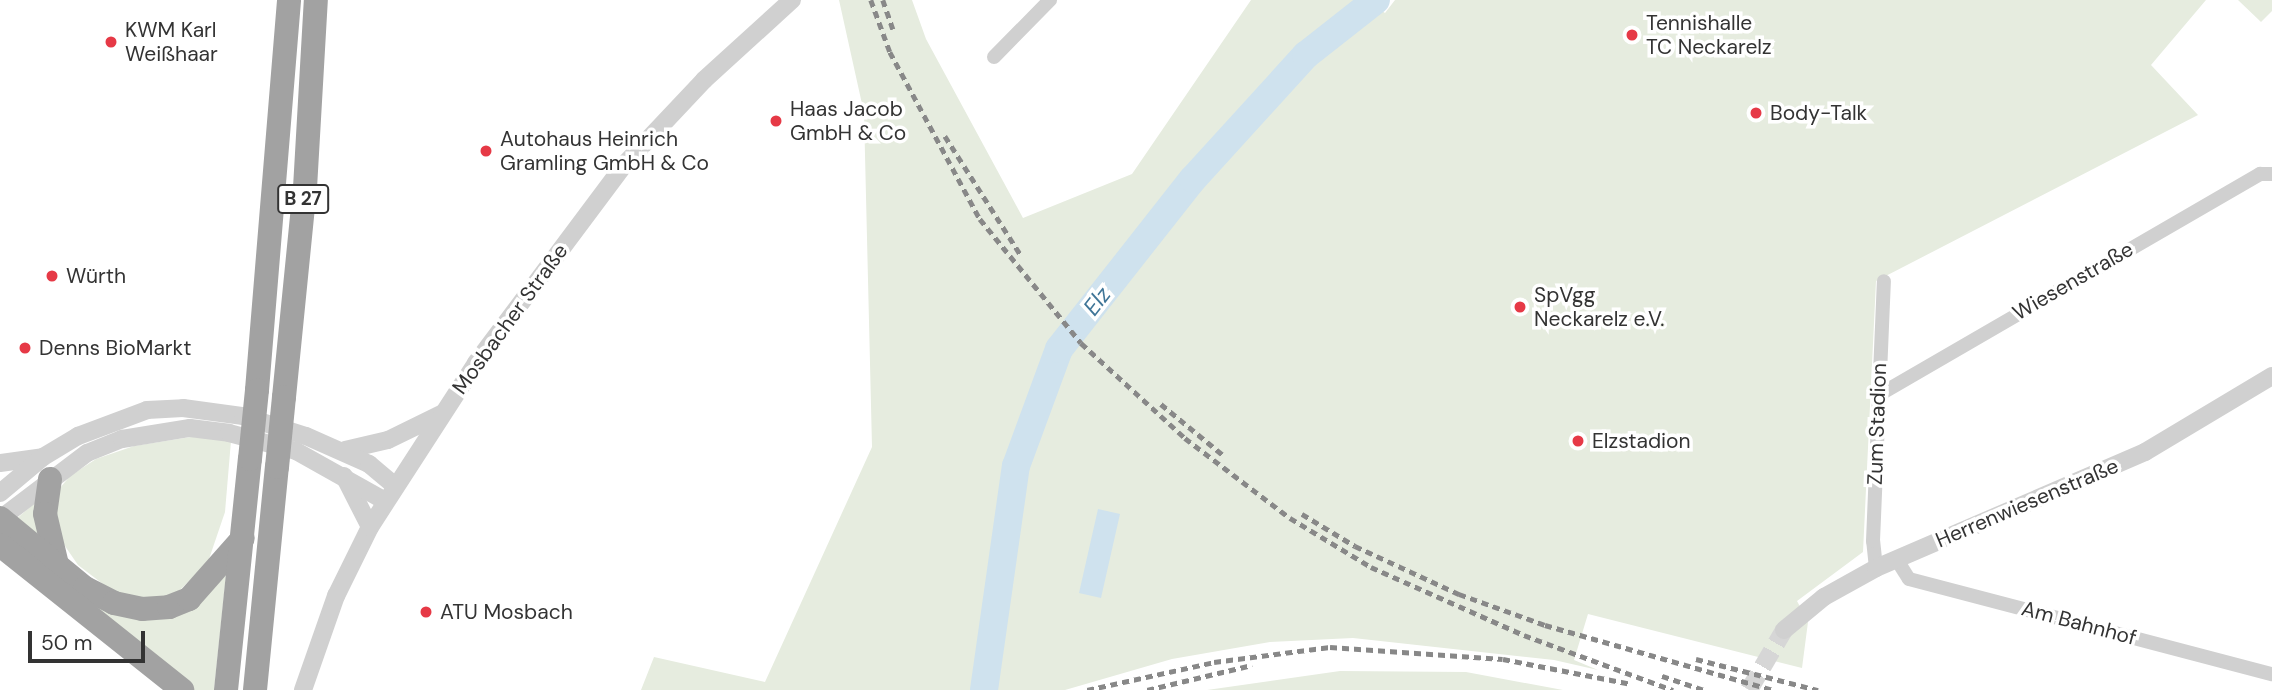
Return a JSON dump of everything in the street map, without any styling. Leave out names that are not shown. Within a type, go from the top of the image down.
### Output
[{"type":"highway","name":"B 27","points":[[226,690],[257,390],[289,0]]},
{"type":"highway","name":"B 27","points":[[255,690],[304,188],[316,0]]},
{"type":"highway","points":[[46,468],[45,514],[58,569]]},
{"type":"highway","points":[[0,518],[58,569],[114,603],[142,609],[169,607],[189,599],[208,583],[243,538]]},
{"type":"highway","points":[[0,545],[11,565],[182,690]]},
{"type":"street","name":"Mosbacher Straße","points":[[303,690],[336,596],[370,527],[441,414],[624,165],[704,80],[792,0]]},
{"type":"street","points":[[994,57],[1050,0]]},
{"type":"street","name":"Wiesenstraße","points":[[1877,396],[2260,174],[2272,174]]},
{"type":"street","name":"Zum Stadion","points":[[1876,568],[1877,396],[1884,281]]},
{"type":"street","name":"Herrenwiesenstraße","points":[[1784,630],[1824,597],[1876,568],[2145,452],[2272,376]]},
{"type":"street","points":[[0,493],[46,468],[113,420],[147,410],[183,408],[243,416],[345,450],[390,494]]},
{"type":"street","points":[[345,450],[388,440],[441,414]]},
{"type":"street","points":[[0,463],[46,468],[122,439],[190,428],[229,433],[296,451],[344,476],[390,494]]},
{"type":"street","points":[[0,518],[46,468]]},
{"type":"street","points":[[344,476],[370,527]]},
{"type":"street","name":"Am Bahnhof","points":[[1897,559],[1909,579],[2272,674]]},
{"type":"shaded area","points":[[839,0],[912,0],[926,39],[1023,218],[1132,174],[1251,0],[1367,0],[1385,13],[1395,0],[2206,0],[2151,65],[2198,115],[1876,281],[1863,552],[1797,601],[1808,622],[1802,668],[1588,614],[1574,660],[1598,670],[1554,660],[1353,638],[1270,642],[1172,659],[1065,690],[641,690],[654,657],[765,682],[872,447],[864,113]]},
{"type":"shaded area","points":[[2238,0],[2272,0],[2272,11],[2261,22]]},
{"type":"shaded area","points":[[197,436],[231,441],[225,512],[208,562],[176,594],[145,601],[112,591],[78,565],[54,530],[55,494],[70,476],[96,459],[134,446]]},
{"type":"shaded area","points":[[37,501],[46,546],[15,520]]},
{"type":"shaded area","points":[[22,553],[101,607],[196,604],[226,575],[214,690],[189,690]]},
{"type":"shaded area","points":[[1340,671],[1466,672],[1563,690],[1207,690]]},
{"type":"water","points":[[1098,509],[1120,514],[1101,598],[1079,593]]},
{"type":"waterway","name":"Elz","points":[[984,690],[1016,466],[1059,349],[1193,179],[1306,55],[1376,0]]},
{"type":"tunnel","points":[[1749,690],[1784,630]]},
{"type":"railway","points":[[871,0],[890,52],[980,219],[1081,343],[1185,438],[1290,518],[1371,567],[1524,635],[1673,690]]},
{"type":"railway","points":[[883,0],[893,29]]},
{"type":"railway","points":[[945,136],[1022,257]]},
{"type":"railway","points":[[1161,404],[1223,455]]},
{"type":"railway","points":[[1302,514],[1355,546],[1459,594],[1545,625],[1773,690]]},
{"type":"railway","points":[[1087,690],[1214,662],[1330,647],[1503,659],[1632,684]]},
{"type":"railway","points":[[1696,659],[1818,690]]},
{"type":"railway","points":[[1147,690],[1252,665]]},
{"type":"railway","points":[[1662,676],[1704,690]]},
{"type":"place","name":"Tennishalle TC Neckarelz","points":[[1632,35]]},
{"type":"place","name":"KWM Karl Weißhaar","points":[[111,42]]},
{"type":"place","name":"Body-Talk","points":[[1756,113]]},
{"type":"place","name":"Haas Jacob GmbH & Co","points":[[776,121]]},
{"type":"place","name":"Autohaus Heinrich Gramling GmbH & Co","points":[[486,151]]},
{"type":"place","name":"Würth","points":[[52,276]]},
{"type":"place","name":"SpVgg Neckarelz e.V.","points":[[1520,307]]},
{"type":"place","name":"Denns BioMarkt","points":[[25,348]]},
{"type":"place","name":"Elzstadion","points":[[1578,441]]},
{"type":"place","name":"ATU Mosbach","points":[[426,612]]}]
